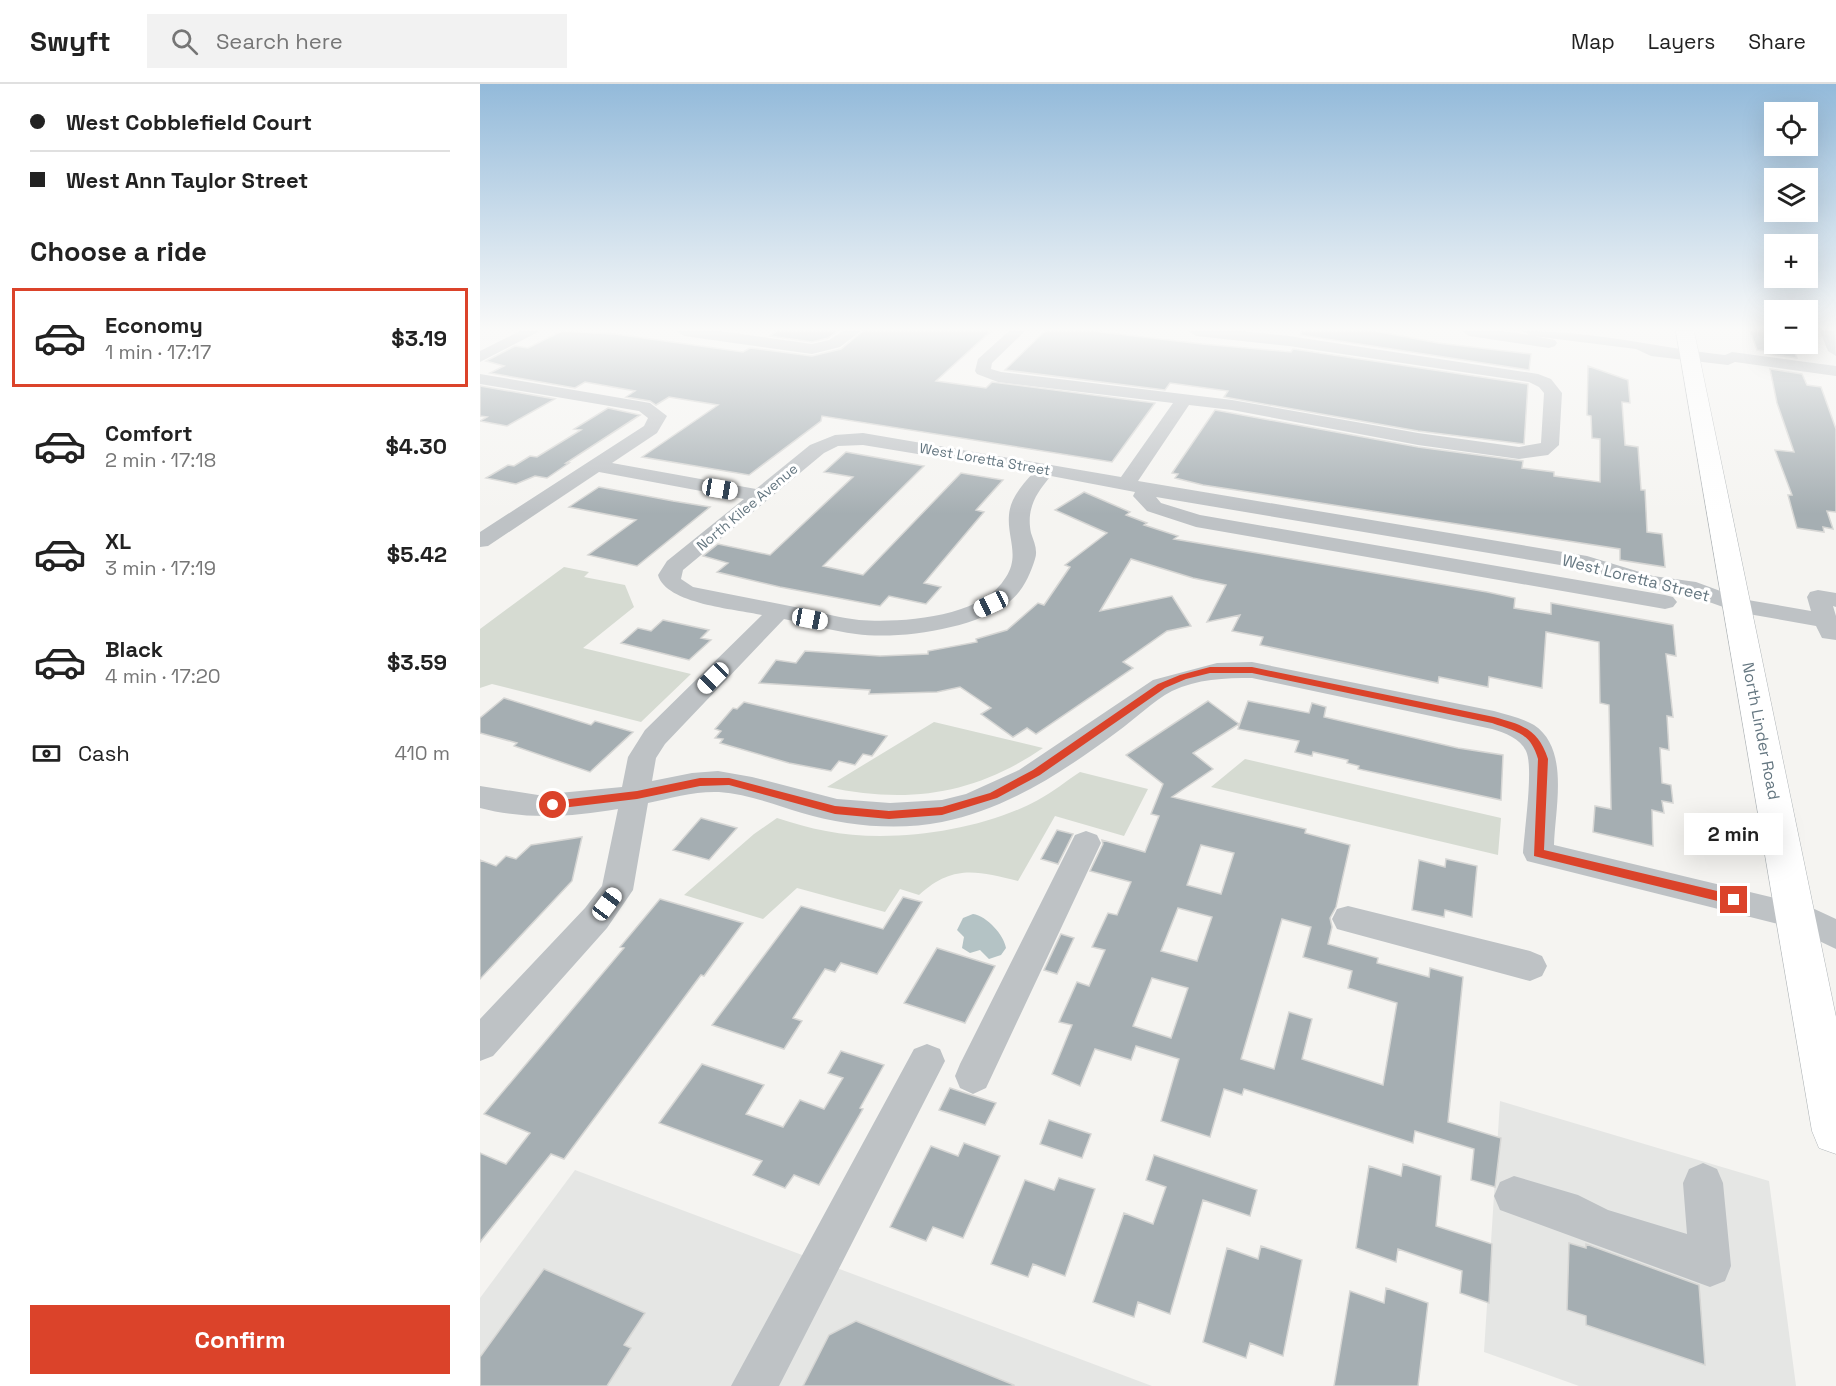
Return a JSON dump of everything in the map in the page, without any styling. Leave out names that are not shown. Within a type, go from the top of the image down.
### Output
[{"type":"main road","name":"North Linder Road","points":[[1696,392],[1836,1131]]},
{"type":"street","points":[[480,541],[651,429],[658,416],[644,407],[555,392]]},
{"type":"street","points":[[1117,392],[1276,412],[1418,439],[1519,453],[1537,452],[1550,445],[1552,392]]},
{"type":"street","points":[[1130,486],[1184,400]]},
{"type":"street","name":"West Loretta Street","points":[[835,441],[863,438],[1130,486],[1154,507],[1196,521],[1694,607],[1737,605],[1833,618]]},
{"type":"street","name":"North Kilee Avenue","points":[[777,613],[686,592],[671,582],[669,576],[675,566],[817,449],[835,441]]},
{"type":"street","points":[[594,465],[760,496]]},
{"type":"street","points":[[480,1044],[596,918],[617,890],[637,795],[642,757],[655,737],[777,613],[857,627],[924,626],[959,617],[991,604],[1016,582],[1021,574],[1026,552],[1018,508],[1022,496],[1047,470]]},
{"type":"street","points":[[480,797],[509,805],[534,807],[637,795],[700,782],[729,782],[835,810],[889,815],[942,811],[993,795],[1037,772],[1162,686],[1183,677],[1210,670],[1252,670],[1494,720],[1529,733],[1539,746],[1543,759],[1538,853],[1797,915],[1836,936]]},
{"type":"street","points":[[973,1076],[1086,843]]},
{"type":"street","points":[[1797,915],[1836,913]]},
{"type":"street","points":[[1348,919],[1530,966]]},
{"type":"street","points":[[754,1386],[927,1061]]},
{"type":"street","points":[[1514,1196],[1578,1216],[1600,1228],[1689,1256],[1710,1266],[1703,1183]]},
{"type":"shaded area","points":[[564,567],[589,572],[584,577],[625,585],[634,607],[583,648],[691,674],[641,722],[492,684],[480,688],[480,629]]},
{"type":"shaded area","points":[[934,722],[1043,748],[992,776],[940,792],[885,795],[827,787]]},
{"type":"shaded area","points":[[1245,759],[1501,818],[1498,855],[1211,787]]},
{"type":"shaded area","points":[[1080,772],[1148,789],[1124,836],[1055,816],[1018,881],[978,873],[954,874],[931,885],[919,895],[900,889],[885,912],[797,888],[763,919],[684,895],[754,834],[777,818],[851,835],[906,835],[935,832],[990,820],[1015,811],[1044,797]]},
{"type":"shaded area","points":[[973,914],[984,918],[998,932],[1006,948],[1001,955],[989,959],[980,950],[970,953],[962,948],[964,937],[957,930],[963,918]]},
{"type":"shaded area","points":[[1500,1101],[1769,1181],[1796,1386],[1579,1386],[1484,1352]]},
{"type":"shaded area","points":[[575,1170],[1152,1386],[480,1386],[480,1298]]},
{"type":"building","points":[[480,392],[513,392],[555,399],[507,426],[480,421],[487,417],[480,416]]},
{"type":"building","points":[[634,392],[1068,392],[1155,403],[1112,462],[822,416],[821,421],[749,475],[642,457],[718,405],[669,397],[656,405],[650,401],[626,397]]},
{"type":"building","points":[[1227,392],[1527,392],[1524,444],[1418,431],[1224,397]]},
{"type":"building","points":[[1587,392],[1629,392],[1630,403],[1622,402],[1625,445],[1638,447],[1641,490],[1645,490],[1647,532],[1662,534],[1665,567],[1620,560],[1620,549],[1203,485],[1175,478],[1178,474],[1172,473],[1215,410],[1418,447],[1523,461],[1522,468],[1554,472],[1554,476],[1600,482],[1600,439],[1592,438],[1591,416],[1587,415]]},
{"type":"building","points":[[1775,392],[1823,392],[1836,429],[1836,512],[1827,511],[1833,529],[1823,527],[1824,532],[1797,528],[1788,495],[1792,495],[1775,450],[1794,452]]},
{"type":"building","points":[[608,408],[640,415],[547,478],[535,476],[516,484],[486,478],[508,465],[514,466],[530,456],[537,457],[581,430],[574,429]]},
{"type":"building","points":[[846,452],[924,466],[823,566],[863,575],[961,473],[1003,480],[976,510],[984,512],[924,583],[941,587],[926,604],[889,596],[880,606],[780,587],[717,572],[728,563],[703,556],[718,544],[770,555],[853,477],[824,472]]},
{"type":"building","points":[[599,487],[710,507],[637,566],[588,555],[636,520],[569,507]]},
{"type":"building","points":[[1084,492],[1130,512],[1126,515],[1147,523],[1144,525],[1178,536],[1174,539],[1487,592],[1515,598],[1514,608],[1551,614],[1551,603],[1673,625],[1676,656],[1666,654],[1673,717],[1667,716],[1669,750],[1660,748],[1662,783],[1671,785],[1673,803],[1662,801],[1664,813],[1652,810],[1653,846],[1593,832],[1595,806],[1611,809],[1609,705],[1600,703],[1599,642],[1546,632],[1542,688],[1489,677],[1488,687],[1439,677],[1438,683],[1260,645],[1263,637],[1232,631],[1240,615],[1207,622],[1226,585],[1193,578],[1131,559],[1100,611],[1172,596],[1191,626],[1167,631],[1123,662],[1133,668],[1036,734],[1027,728],[1013,737],[981,714],[991,708],[960,687],[937,692],[869,694],[870,690],[759,683],[776,660],[796,663],[805,651],[880,656],[928,654],[928,651],[977,642],[976,639],[1007,630],[1038,603],[1044,605],[1070,567],[1065,565],[1107,533],[1055,510]]},
{"type":"building","points":[[663,620],[709,630],[701,638],[711,640],[689,660],[621,643],[638,628],[651,631]]},
{"type":"building","points":[[504,698],[591,725],[595,721],[633,732],[590,772],[514,746],[517,743],[480,733],[480,718]]},
{"type":"building","points":[[1208,701],[1239,724],[1193,753],[1213,769],[1172,797],[1306,829],[1305,833],[1350,845],[1336,907],[1330,918],[1332,927],[1328,944],[1378,958],[1377,963],[1429,977],[1430,968],[1463,977],[1448,1122],[1501,1138],[1495,1187],[1471,1180],[1474,1149],[1415,1131],[1413,1143],[1244,1089],[1242,1095],[1224,1089],[1210,1137],[1161,1121],[1179,1059],[1136,1046],[1131,1060],[1095,1049],[1080,1086],[1052,1074],[1072,1025],[1059,1022],[1077,982],[1089,986],[1105,950],[1092,947],[1108,913],[1117,915],[1131,882],[1090,871],[1103,844],[1102,840],[1145,852],[1159,816],[1151,814],[1163,784],[1126,755]],"holes":[[[1201,845],[1234,853],[1221,894],[1187,885]],[[1178,908],[1212,917],[1197,961],[1161,951]],[[1282,919],[1311,927],[1303,957],[1352,971],[1348,988],[1397,1003],[1383,1085],[1302,1059],[1312,1019],[1289,1012],[1274,1069],[1241,1059]],[[1152,978],[1188,988],[1171,1038],[1133,1026]]]},
{"type":"building","points":[[1248,701],[1309,713],[1312,703],[1326,707],[1324,717],[1458,748],[1503,755],[1501,800],[1358,769],[1359,766],[1347,763],[1348,760],[1313,752],[1312,756],[1295,752],[1299,741],[1238,729]]},
{"type":"building","points":[[744,702],[887,736],[872,756],[863,754],[855,765],[839,761],[831,771],[789,763],[720,743],[723,739],[715,738],[721,731],[715,729],[733,708],[737,709]]},
{"type":"building","points":[[701,818],[737,828],[709,860],[673,850]]},
{"type":"building","points":[[1057,830],[1073,834],[1058,864],[1041,859]]},
{"type":"building","points":[[582,837],[572,881],[480,979],[480,860],[496,866],[506,856],[516,859],[531,845]]},
{"type":"building","points":[[1446,859],[1477,866],[1472,917],[1445,910],[1444,917],[1412,910],[1419,860],[1445,867]]},
{"type":"building","points":[[903,897],[922,902],[877,974],[841,963],[835,972],[825,969],[793,1018],[802,1021],[784,1049],[712,1025],[801,906],[883,929]]},
{"type":"building","points":[[660,899],[743,923],[704,976],[701,975],[564,1159],[551,1154],[480,1242],[480,1153],[506,1164],[530,1133],[484,1114],[624,948],[620,947]]},
{"type":"building","points":[[1061,934],[1074,938],[1057,974],[1044,970]]},
{"type":"building","points":[[937,948],[995,966],[965,1023],[904,1003]]},
{"type":"building","points":[[841,1051],[884,1065],[860,1108],[863,1109],[819,1185],[794,1175],[785,1188],[753,1175],[762,1161],[659,1123],[702,1064],[764,1085],[746,1114],[783,1127],[800,1100],[824,1109],[843,1078],[828,1073]]},
{"type":"building","points":[[950,1088],[996,1103],[985,1125],[939,1110]]},
{"type":"building","points":[[1049,1120],[1091,1134],[1082,1158],[1040,1144]]},
{"type":"building","points":[[964,1143],[1000,1156],[963,1238],[933,1227],[926,1241],[890,1227],[931,1146],[958,1156]]},
{"type":"building","points":[[1154,1155],[1257,1190],[1250,1216],[1203,1200],[1170,1314],[1138,1302],[1134,1317],[1093,1302],[1124,1213],[1153,1224],[1166,1187],[1146,1180]]},
{"type":"building","points":[[1403,1164],[1441,1176],[1436,1226],[1492,1244],[1489,1303],[1460,1293],[1462,1271],[1398,1249],[1396,1262],[1356,1248],[1369,1166],[1401,1176]]},
{"type":"building","points":[[1059,1178],[1095,1189],[1065,1276],[1033,1264],[1028,1277],[991,1264],[1025,1180],[1054,1190]]},
{"type":"building","points":[[1569,1243],[1586,1248],[1586,1244],[1699,1285],[1705,1365],[1586,1325],[1586,1316],[1567,1310]]},
{"type":"building","points":[[1261,1246],[1302,1260],[1283,1356],[1250,1343],[1246,1358],[1203,1342],[1227,1248],[1258,1259]]},
{"type":"building","points":[[544,1269],[645,1313],[624,1345],[631,1348],[607,1386],[480,1386],[480,1357]]},
{"type":"building","points":[[1386,1288],[1428,1303],[1418,1386],[1334,1386],[1350,1291],[1384,1303]]},
{"type":"building","points":[[856,1321],[1014,1386],[803,1386],[829,1335]]},
{"type":"route","points":[[553,805],[637,795],[700,782],[729,782],[835,810],[889,815],[942,811],[993,795],[1037,772],[1162,686],[1183,677],[1210,670],[1252,670],[1494,720],[1510,724],[1529,733],[1539,746],[1543,759],[1538,853],[1734,900]]}]
